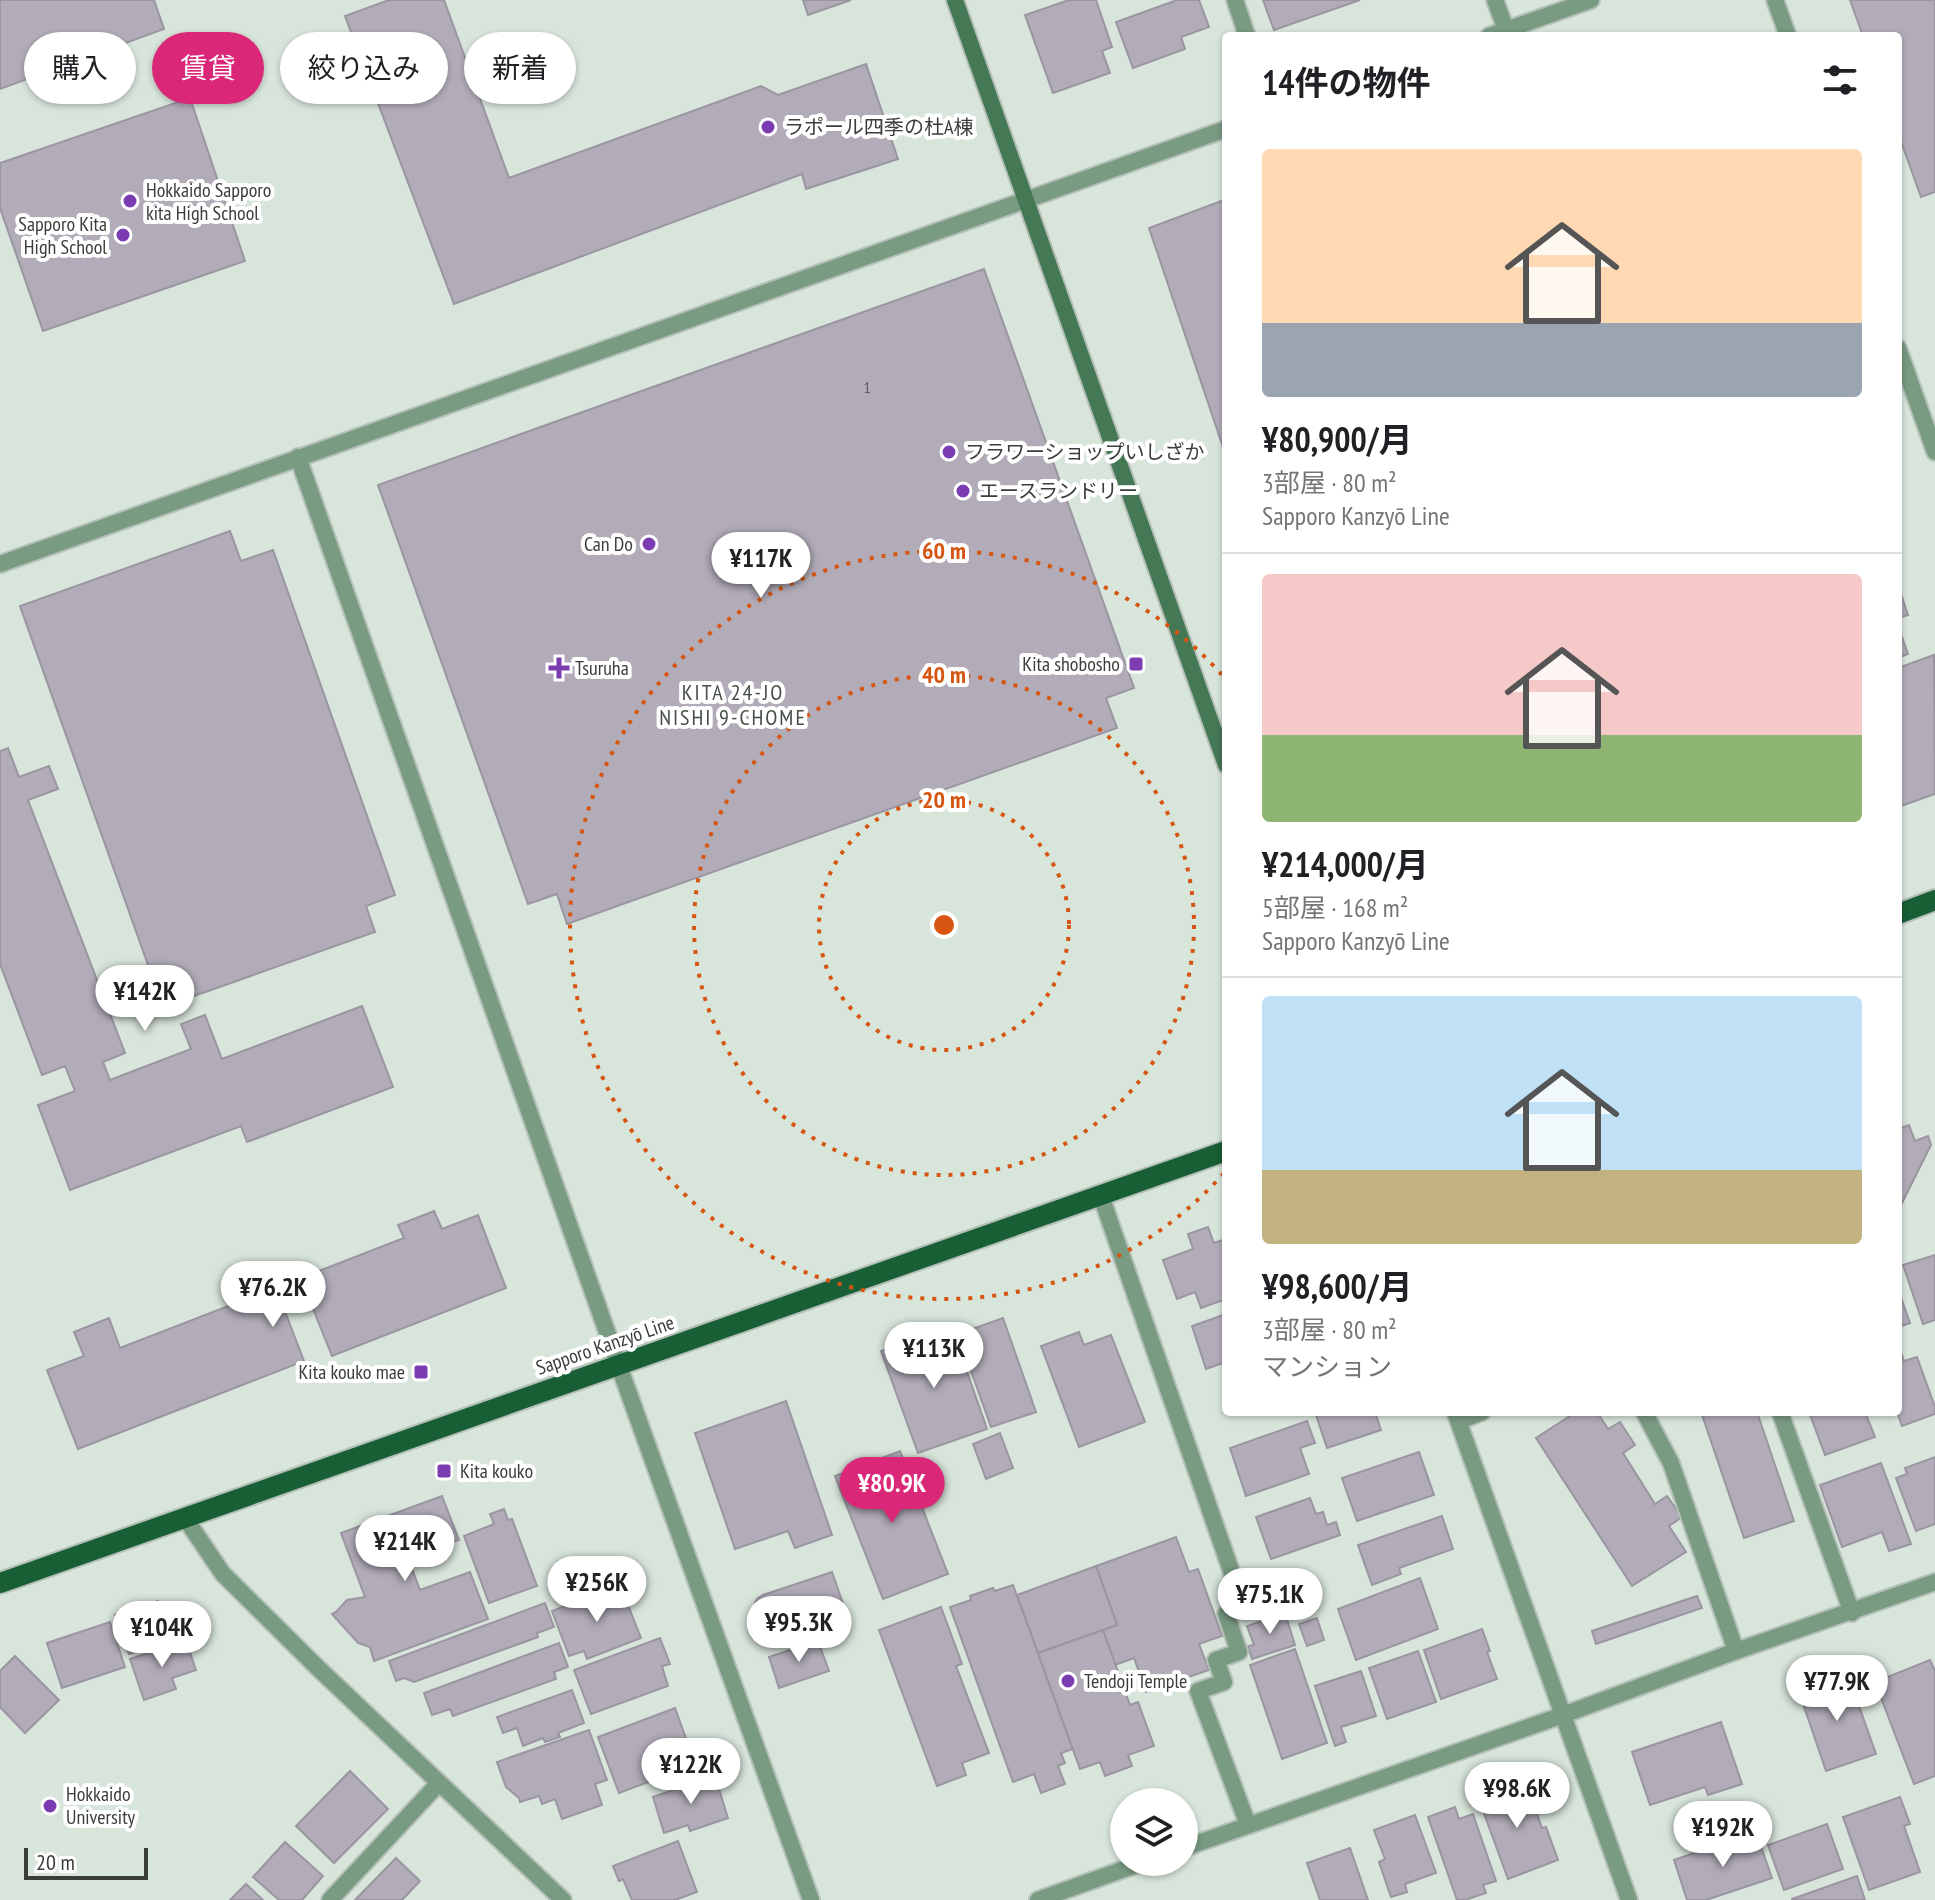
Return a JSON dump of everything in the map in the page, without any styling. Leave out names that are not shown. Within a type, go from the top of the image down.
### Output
[{"type":"main road","points":[[1902,912],[1935,900]]},
{"type":"main road","name":"Sapporo Kanzyō Line","points":[[0,1583],[1222,1152]]},
{"type":"street","points":[[955,0],[1222,754]]},
{"type":"street","points":[[1235,0],[1246,32]]},
{"type":"street","points":[[1495,0],[1506,30]]},
{"type":"street","points":[[1500,32],[1591,0]]},
{"type":"street","points":[[1775,0],[1787,32]]},
{"type":"street","points":[[0,564],[1222,130]]},
{"type":"street","points":[[1902,359],[1935,452]]},
{"type":"street","points":[[298,457],[811,1900]]},
{"type":"street","points":[[1101,1196],[1244,1608],[1226,1614],[1239,1652],[1216,1660],[1224,1682],[1198,1691],[1248,1825]]},
{"type":"street","points":[[1646,1416],[1671,1463],[1736,1651]]},
{"type":"street","points":[[1781,1416],[1852,1613]]},
{"type":"street","points":[[1457,1417],[1629,1900]]},
{"type":"street","points":[[185,1518],[223,1574],[563,1900]]},
{"type":"street","points":[[1198,1843],[1935,1582]]},
{"type":"street","points":[[330,1900],[439,1783]]},
{"type":"street","points":[[1040,1900],[1110,1874]]},
{"type":"building","points":[[0,0],[154,0],[164,29],[136,39],[136,32],[24,32],[24,80],[0,89]]},
{"type":"building","name":"ラポール四季の杜A棟","points":[[389,0],[444,0],[464,55],[464,104],[482,104],[509,178],[761,86],[778,95],[866,64],[898,159],[806,189],[802,174],[454,304],[378,104],[448,104],[448,32],[351,32],[345,16]]},
{"type":"building","points":[[803,0],[851,0],[808,15]]},
{"type":"building","points":[[1069,0],[1096,0],[1112,47],[1102,51],[1110,73],[1053,93],[1025,15]]},
{"type":"building","points":[[1177,0],[1199,0],[1209,27],[1181,37],[1185,49],[1133,68],[1116,22]]},
{"type":"building","points":[[1263,0],[1360,0],[1274,30]]},
{"type":"building","points":[[1850,0],[1935,0],[1935,192],[1921,197],[1902,144],[1902,32],[1862,32]]},
{"type":"building","name":"Sapporo Kita High School","points":[[172,104],[192,104],[245,261],[43,331],[0,208],[0,163]]},
{"type":"building","points":[[1222,201],[1222,444],[1149,228]]},
{"type":"building","points":[[984,269],[1134,688],[1106,698],[1117,728],[567,924],[557,894],[528,904],[378,485]]},
{"type":"building","points":[[230,531],[241,561],[273,550],[395,895],[366,906],[375,932],[163,1007],[20,606]]},
{"type":"building","points":[[1902,597],[1908,615],[1902,617]]},
{"type":"building","points":[[1902,637],[1908,654],[1902,656]]},
{"type":"building","points":[[1934,655],[1935,794],[1902,806],[1902,667]]},
{"type":"building","points":[[8,748],[19,777],[49,766],[58,789],[28,800],[125,1053],[103,1062],[110,1080],[191,1049],[181,1024],[205,1015],[222,1059],[362,1006],[393,1087],[247,1142],[241,1126],[70,1190],[38,1105],[75,1091],[65,1066],[42,1075],[0,964],[0,751]]},
{"type":"building","points":[[1909,1125],[1915,1141],[1928,1136],[1931,1145],[1902,1203],[1902,1128]]},
{"type":"building","points":[[434,1211],[442,1229],[478,1215],[506,1288],[332,1356],[309,1299],[284,1309],[304,1361],[78,1449],[47,1370],[84,1356],[74,1332],[109,1318],[120,1348],[404,1238],[398,1225]]},
{"type":"building","points":[[1208,1227],[1214,1243],[1222,1240],[1222,1300],[1201,1308],[1195,1292],[1177,1299],[1163,1260],[1193,1249],[1188,1234]]},
{"type":"building","points":[[1935,1255],[1935,1320],[1923,1324],[1903,1265]]},
{"type":"building","points":[[1902,1300],[1910,1323],[1902,1326]]},
{"type":"building","points":[[1222,1315],[1222,1363],[1206,1369],[1192,1326]]},
{"type":"building","points":[[1003,1318],[1036,1412],[991,1427],[958,1334]]},
{"type":"building","points":[[951,1326],[987,1429],[918,1453],[881,1351]]},
{"type":"building","points":[[1079,1332],[1084,1345],[1111,1335],[1145,1422],[1079,1447],[1041,1346]]},
{"type":"building","points":[[1902,1355],[1904,1361],[1917,1357],[1935,1414],[1902,1426],[1898,1416],[1902,1416]]},
{"type":"building","points":[[786,1401],[832,1535],[795,1548],[788,1531],[735,1549],[695,1433]]},
{"type":"building","points":[[1316,1416],[1376,1416],[1381,1430],[1327,1448]]},
{"type":"building","points":[[1570,1416],[1600,1416],[1608,1429],[1620,1422],[1635,1445],[1623,1453],[1655,1504],[1667,1496],[1682,1517],[1669,1526],[1686,1552],[1632,1586],[1536,1438]]},
{"type":"building","points":[[1702,1416],[1758,1416],[1794,1521],[1744,1538]]},
{"type":"building","points":[[1810,1416],[1867,1416],[1875,1437],[1825,1455]]},
{"type":"building","points":[[1307,1421],[1315,1443],[1300,1448],[1309,1474],[1246,1496],[1230,1448]]},
{"type":"building","points":[[1000,1433],[1013,1468],[986,1479],[973,1444]]},
{"type":"building","points":[[900,1451],[948,1574],[883,1599],[835,1476]]},
{"type":"building","points":[[1419,1452],[1434,1495],[1357,1521],[1342,1478]]},
{"type":"building","points":[[1935,1457],[1935,1524],[1916,1531],[1896,1478],[1907,1474],[1905,1468]]},
{"type":"building","points":[[1881,1463],[1911,1544],[1889,1551],[1882,1532],[1842,1547],[1820,1485]]},
{"type":"building","points":[[442,1496],[459,1540],[408,1558],[420,1590],[470,1572],[488,1619],[374,1661],[370,1647],[358,1643],[332,1614],[347,1600],[365,1597],[341,1533]]},
{"type":"building","points":[[1310,1498],[1316,1514],[1323,1512],[1327,1525],[1336,1522],[1340,1535],[1271,1559],[1256,1517]]},
{"type":"building","points":[[504,1509],[508,1520],[512,1519],[537,1586],[489,1603],[464,1536],[494,1524],[490,1514]]},
{"type":"building","points":[[1442,1516],[1453,1549],[1399,1568],[1401,1574],[1372,1585],[1358,1545]]},
{"type":"building","points":[[1176,1537],[1189,1572],[1198,1569],[1222,1636],[1199,1644],[1209,1670],[1146,1692],[1134,1658],[1115,1665],[1103,1630],[1117,1625],[1096,1566]]},
{"type":"building","points":[[1096,1566],[1117,1625],[1038,1653],[1017,1595]]},
{"type":"building","points":[[832,1572],[847,1615],[805,1630],[807,1636],[780,1646],[772,1620],[765,1621],[755,1612],[757,1599]]},
{"type":"building","points":[[1420,1578],[1438,1629],[1356,1660],[1338,1609]]},
{"type":"building","points":[[620,1585],[641,1638],[587,1659],[584,1651],[569,1656],[552,1611]]},
{"type":"building","points":[[1013,1585],[1073,1749],[1061,1753],[1065,1763],[1058,1766],[1065,1784],[1041,1793],[1034,1774],[1013,1782],[950,1607],[971,1600],[970,1596]]},
{"type":"building","points":[[1697,1596],[1702,1608],[1596,1644],[1592,1631]]},
{"type":"building","points":[[158,1601],[164,1617],[180,1611],[188,1634],[129,1654],[115,1615]]},
{"type":"building","points":[[545,1603],[554,1627],[537,1633],[538,1637],[414,1682],[404,1678],[396,1681],[389,1661]]},
{"type":"building","points":[[941,1607],[962,1664],[956,1666],[989,1753],[962,1763],[966,1775],[937,1786],[879,1630]]},
{"type":"building","points":[[1285,1613],[1295,1645],[1252,1659],[1248,1646],[1254,1645],[1247,1626]]},
{"type":"building","points":[[1317,1618],[1324,1640],[1307,1646],[1299,1624]]},
{"type":"building","points":[[110,1622],[125,1667],[62,1688],[47,1643]]},
{"type":"building","points":[[1482,1629],[1497,1679],[1441,1699],[1424,1650]]},
{"type":"building","points":[[1103,1630],[1130,1705],[1138,1702],[1154,1746],[1128,1755],[1132,1766],[1105,1776],[1100,1762],[1080,1769],[1038,1653]]},
{"type":"building","points":[[660,1638],[670,1664],[662,1666],[668,1686],[591,1714],[574,1670]]},
{"type":"building","points":[[186,1641],[196,1670],[172,1678],[176,1689],[144,1700],[130,1659]]},
{"type":"building","points":[[818,1641],[829,1671],[779,1688],[769,1657]]},
{"type":"building","points":[[559,1643],[568,1667],[554,1672],[556,1679],[453,1716],[450,1709],[432,1715],[424,1693]]},
{"type":"building","points":[[1295,1649],[1327,1743],[1282,1759],[1250,1665]]},
{"type":"building","points":[[1418,1651],[1436,1702],[1387,1719],[1369,1668]]},
{"type":"building","points":[[15,1656],[59,1700],[25,1733],[0,1707],[0,1671]]},
{"type":"building","points":[[1930,1660],[1935,1669],[1935,1776],[1914,1784],[1875,1682]]},
{"type":"building","points":[[1361,1671],[1376,1716],[1341,1727],[1346,1742],[1335,1746],[1315,1686]]},
{"type":"building","points":[[1848,1675],[1876,1754],[1826,1771],[1799,1692]]},
{"type":"building","points":[[572,1690],[584,1723],[558,1733],[560,1737],[545,1742],[543,1738],[523,1746],[517,1728],[503,1733],[497,1717]]},
{"type":"building","points":[[675,1708],[691,1752],[681,1755],[686,1768],[619,1793],[598,1737]]},
{"type":"building","points":[[1721,1722],[1742,1784],[1708,1795],[1705,1787],[1650,1805],[1632,1752]]},
{"type":"building","points":[[589,1730],[607,1780],[595,1784],[602,1805],[562,1819],[555,1799],[542,1804],[539,1796],[520,1802],[506,1787],[497,1762]]},
{"type":"building","points":[[350,1771],[388,1809],[334,1863],[296,1826]]},
{"type":"building","points":[[715,1776],[728,1818],[690,1831],[688,1825],[664,1833],[653,1797]]},
{"type":"building","points":[[1525,1780],[1542,1828],[1546,1827],[1558,1860],[1508,1879],[1478,1797]]},
{"type":"building","points":[[1900,1797],[1910,1824],[1904,1826],[1920,1872],[1869,1890],[1843,1817]]},
{"type":"building","points":[[1455,1807],[1459,1819],[1473,1814],[1496,1881],[1483,1885],[1486,1893],[1465,1900],[1457,1900],[1428,1817]]},
{"type":"building","points":[[1415,1815],[1436,1873],[1405,1884],[1407,1892],[1391,1897],[1379,1862],[1385,1859],[1374,1830]]},
{"type":"building","points":[[1827,1824],[1843,1869],[1784,1890],[1768,1845]]},
{"type":"building","points":[[1756,1832],[1772,1878],[1706,1900],[1687,1900],[1674,1860]]},
{"type":"building","points":[[678,1841],[697,1892],[675,1900],[632,1900],[613,1866]]},
{"type":"building","points":[[285,1842],[323,1876],[302,1900],[279,1900],[253,1877]]},
{"type":"building","points":[[1350,1848],[1368,1900],[1320,1900],[1307,1863]]},
{"type":"building","points":[[396,1858],[420,1881],[402,1900],[355,1900]]},
{"type":"building","points":[[1857,1876],[1865,1900],[1792,1900],[1792,1899]]},
{"type":"building","points":[[246,1884],[263,1900],[230,1900]]},
{"type":"place","name":"ラポール四季の杜A棟","points":[[768,127]]},
{"type":"place","name":"Hokkaido Sapporo kita High School","points":[[130,201]]},
{"type":"place","name":"Sapporo Kita High School","points":[[123,235]]},
{"type":"place","name":"フラワーショップいしざか","points":[[949,452]]},
{"type":"place","name":"エースランドリー","points":[[963,491]]},
{"type":"place","name":"Can Do","points":[[649,544]]},
{"type":"place","name":"Kita shobosho","points":[[1136,664]]},
{"type":"place","name":"Tsuruha","points":[[559,668]]},
{"type":"place","name":"Kita kouko mae","points":[[421,1372]]},
{"type":"place","name":"Kita kouko","points":[[444,1471]]},
{"type":"place","name":"Tendoji Temple","points":[[1068,1681]]},
{"type":"place","name":"Hokkaido University","points":[[50,1806]]},
{"type":"district","name":"KITA 24-JO NISHI 9-CHOME","points":[[733,704]]}]
